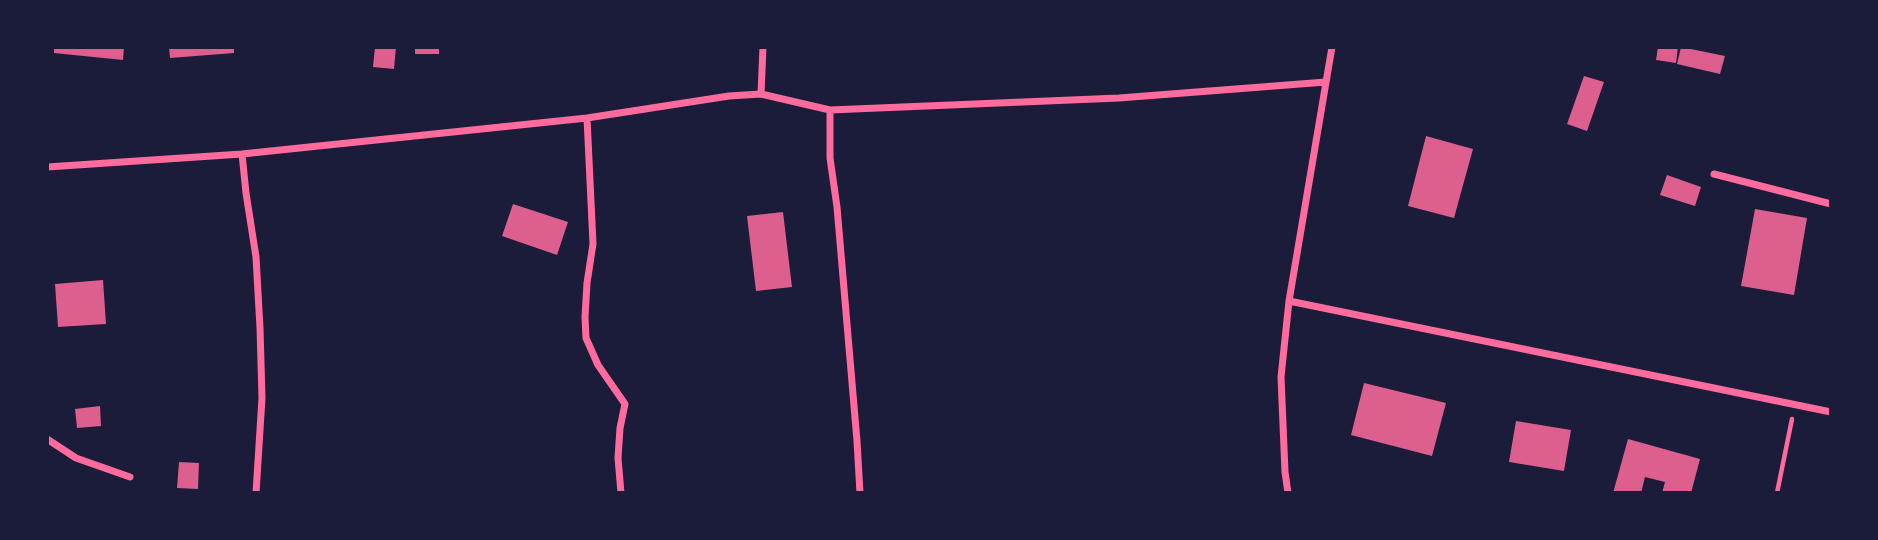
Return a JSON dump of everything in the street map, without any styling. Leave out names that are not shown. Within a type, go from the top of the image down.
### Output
[{"type":"street","points":[[761,94],[763,47]]},
{"type":"street","points":[[1288,493],[1282,377],[1289,301],[1332,47]]},
{"type":"street","points":[[47,167],[242,154],[587,118],[729,96],[761,94],[830,110],[1119,98],[1326,82]]},
{"type":"street","points":[[830,110],[830,158],[838,208],[860,493]]},
{"type":"street","points":[[587,118],[593,244],[587,283],[586,338],[598,365],[625,404],[618,458],[621,493]]},
{"type":"street","points":[[242,154],[256,257],[260,328],[262,398],[256,493]]},
{"type":"street","points":[[1714,174],[1831,204]]},
{"type":"street","points":[[1289,301],[1831,412]]},
{"type":"street","points":[[47,439],[76,458],[130,477]]},
{"type":"path","points":[[1777,493],[1795,405]]},
{"type":"building","points":[[54,47],[124,47],[123,60],[54,53]]},
{"type":"building","points":[[169,47],[234,47],[234,53],[170,58]]},
{"type":"building","points":[[375,47],[396,47],[394,69],[373,67]]},
{"type":"building","points":[[415,47],[439,47],[439,54],[415,54]]},
{"type":"building","points":[[1658,47],[1678,47],[1676,63],[1656,60]]},
{"type":"building","points":[[1681,47],[1725,56],[1720,74],[1677,64]]},
{"type":"building","points":[[1584,76],[1604,82],[1587,131],[1567,124]]},
{"type":"building","points":[[1426,136],[1473,149],[1454,218],[1408,206]]},
{"type":"building","points":[[1667,175],[1701,187],[1695,206],[1660,195]]},
{"type":"building","points":[[513,204],[568,222],[557,255],[502,236]]},
{"type":"building","points":[[1755,209],[1807,218],[1794,295],[1741,286]]},
{"type":"building","points":[[783,212],[792,287],[756,291],[747,216]]},
{"type":"building","points":[[103,280],[106,324],[58,327],[55,284]]},
{"type":"building","points":[[1364,383],[1446,403],[1432,456],[1351,435]]},
{"type":"building","points":[[100,406],[101,426],[77,428],[75,409]]},
{"type":"building","points":[[1516,421],[1571,430],[1564,471],[1509,462]]},
{"type":"building","points":[[1628,439],[1700,459],[1691,493],[1662,493],[1665,482],[1645,477],[1641,493],[1613,493]]},
{"type":"building","points":[[179,462],[199,463],[198,489],[177,488]]}]
